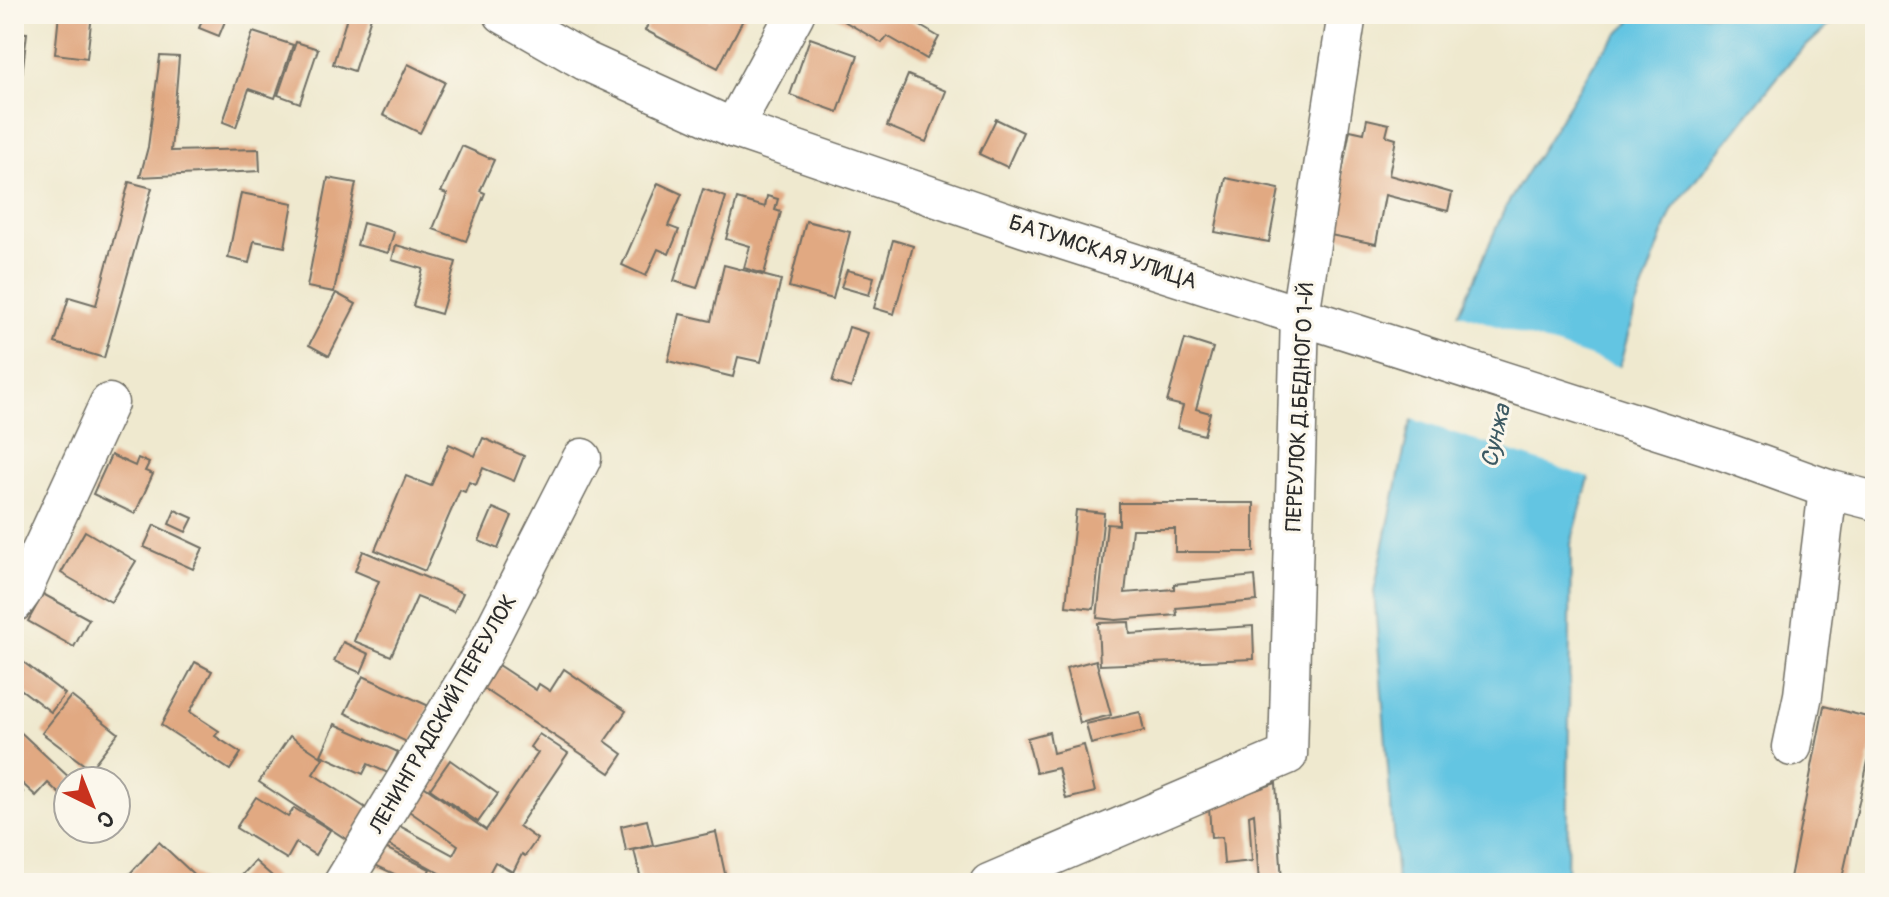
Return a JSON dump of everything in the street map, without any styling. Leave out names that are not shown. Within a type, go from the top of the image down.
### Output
[{"type":"street","name":"БАТУМСКАЯ УЛИЦА","points":[[503,14],[585,61],[733,128],[1025,228],[1720,450],[1828,489],[1875,501]]},
{"type":"street","points":[[733,128],[795,14]]},
{"type":"street","name":"ПЕРЕУЛОК Д.БЕДНОГО 1-Й","points":[[989,883],[1288,755],[1300,315],[1347,14]]},
{"type":"street","points":[[14,603],[22,592],[109,403]]},
{"type":"street","name":"ЛЕНИНГРАДСКИЙ ПЕРЕУЛОК","points":[[343,883],[482,654],[582,458]]},
{"type":"street","points":[[1792,747],[1803,695],[1828,489]]},
{"type":"water","name":"Сунжа","points":[[1637,14],[1842,14],[1793,58],[1672,210],[1635,309],[1571,544],[1567,883],[1397,883],[1374,591],[1409,428],[1505,208],[1600,54]]},
{"type":"pier","points":[[1455,312],[1623,368],[1593,479],[1409,418]]},
{"type":"building","points":[[59,14],[92,14],[87,58],[55,54]]},
{"type":"building","points":[[205,14],[228,14],[219,36],[199,28]]},
{"type":"building","points":[[348,14],[371,17],[354,71],[333,64]]},
{"type":"building","points":[[654,14],[698,14],[710,20],[713,14],[746,14],[718,68],[645,30]]},
{"type":"building","points":[[832,14],[900,14],[939,37],[927,59],[887,36],[882,43]]},
{"type":"building","points":[[14,32],[27,33],[17,118],[14,117]]},
{"type":"building","points":[[253,32],[293,45],[275,98],[249,89],[236,127],[223,122]]},
{"type":"building","points":[[810,38],[858,55],[838,112],[790,95]]},
{"type":"building","points":[[296,42],[318,49],[300,103],[278,95]]},
{"type":"building","points":[[160,56],[179,57],[171,151],[259,149],[260,171],[140,177],[148,147]]},
{"type":"building","points":[[408,64],[445,82],[420,133],[383,115]]},
{"type":"building","points":[[908,75],[946,91],[926,142],[887,126]]},
{"type":"building","points":[[996,119],[1023,132],[1007,167],[979,154]]},
{"type":"building","points":[[1367,119],[1389,124],[1386,136],[1396,139],[1389,175],[1452,193],[1448,211],[1385,195],[1376,244],[1330,235],[1350,130],[1364,133]]},
{"type":"building","points":[[462,146],[494,160],[480,191],[485,193],[466,241],[433,229],[447,194],[441,192]]},
{"type":"building","points":[[328,178],[356,183],[334,292],[307,287]]},
{"type":"building","points":[[1226,178],[1279,189],[1269,242],[1215,232]]},
{"type":"building","points":[[129,182],[152,188],[104,358],[55,343],[69,297],[96,305]]},
{"type":"building","points":[[658,183],[682,194],[668,226],[679,230],[669,254],[658,249],[646,276],[622,265]]},
{"type":"building","points":[[703,189],[726,197],[697,288],[674,281]]},
{"type":"building","points":[[241,193],[293,203],[285,247],[254,241],[249,263],[228,258]]},
{"type":"building","points":[[767,196],[778,199],[775,210],[781,212],[764,274],[744,268],[750,246],[726,239],[737,199],[765,207]]},
{"type":"building","points":[[806,221],[850,232],[833,299],[789,287]]},
{"type":"building","points":[[363,223],[394,232],[388,253],[357,245]]},
{"type":"building","points":[[893,240],[913,246],[894,314],[874,308]]},
{"type":"building","points":[[396,245],[456,262],[441,314],[413,306],[423,269],[392,260]]},
{"type":"building","points":[[724,265],[781,280],[761,362],[738,357],[733,377],[668,361],[680,314],[711,321]]},
{"type":"building","points":[[847,270],[874,277],[869,295],[841,287]]},
{"type":"building","points":[[336,293],[356,304],[329,356],[309,345]]},
{"type":"building","points":[[849,327],[868,333],[851,388],[832,382]]},
{"type":"building","points":[[1185,339],[1213,348],[1196,409],[1210,413],[1204,435],[1177,428],[1183,406],[1167,402]]},
{"type":"building","points":[[483,438],[524,456],[514,481],[483,468],[476,485],[469,482],[465,492],[460,490],[425,571],[375,550],[406,476],[431,486],[449,444],[475,456]]},
{"type":"building","points":[[111,455],[135,466],[138,458],[149,463],[145,471],[153,474],[135,514],[93,494]]},
{"type":"building","points":[[1119,503],[1254,503],[1254,552],[1175,552],[1175,529],[1132,529],[1125,593],[1174,589],[1174,584],[1255,576],[1257,601],[1176,608],[1177,615],[1116,620],[1097,618],[1107,524],[1119,525]]},
{"type":"building","points":[[493,508],[512,516],[498,549],[479,541]]},
{"type":"building","points":[[175,510],[193,518],[186,532],[169,524]]},
{"type":"building","points":[[1076,510],[1104,513],[1094,609],[1066,606]]},
{"type":"building","points":[[154,525],[203,548],[193,569],[144,547]]},
{"type":"building","points":[[85,531],[136,561],[111,602],[61,573]]},
{"type":"building","points":[[363,551],[463,593],[454,612],[417,597],[391,656],[354,641],[379,581],[355,571]]},
{"type":"building","points":[[43,594],[89,619],[74,647],[28,621]]},
{"type":"building","points":[[1129,622],[1130,634],[1253,626],[1254,659],[1100,665],[1098,623]]},
{"type":"building","points":[[343,642],[369,654],[361,673],[334,661]]},
{"type":"building","points":[[14,655],[65,694],[51,712],[14,684]]},
{"type":"building","points":[[1096,660],[1111,715],[1080,723],[1066,668]]},
{"type":"building","points":[[195,662],[212,671],[190,712],[219,731],[215,736],[241,753],[230,770],[161,725]]},
{"type":"building","points":[[498,665],[536,690],[539,684],[550,691],[564,669],[626,711],[605,741],[623,754],[610,773],[483,688]]},
{"type":"building","points":[[363,676],[429,706],[411,744],[345,713]]},
{"type":"building","points":[[71,696],[118,733],[93,765],[85,765],[42,733]]},
{"type":"building","points":[[1824,706],[1875,719],[1875,730],[1841,883],[1789,883]]},
{"type":"building","points":[[1140,712],[1144,731],[1091,744],[1086,724]]},
{"type":"building","points":[[335,724],[398,752],[388,773],[368,764],[363,774],[321,755]]},
{"type":"building","points":[[14,726],[56,765],[52,765],[52,787],[48,783],[36,796],[14,776],[14,764],[19,759],[14,754]]},
{"type":"building","points":[[1049,732],[1053,753],[1084,745],[1095,792],[1066,799],[1058,768],[1036,773],[1027,738]]},
{"type":"building","points":[[539,734],[568,753],[519,826],[537,839],[525,856],[522,854],[513,872],[495,862],[484,883],[458,883],[387,844],[398,825],[453,855],[458,845],[406,809],[422,785],[486,830],[538,753],[530,747]]},
{"type":"building","points":[[290,736],[323,758],[313,774],[369,810],[349,841],[259,782]]},
{"type":"building","points":[[450,760],[498,794],[478,822],[430,789]]},
{"type":"building","points":[[1276,783],[1282,883],[1259,883],[1254,813],[1249,815],[1252,861],[1224,864],[1222,837],[1211,838],[1209,806]]},
{"type":"building","points":[[14,784],[23,792],[14,802]]},
{"type":"building","points":[[256,797],[288,817],[294,808],[330,830],[315,855],[296,843],[287,859],[236,828]]},
{"type":"building","points":[[647,820],[653,845],[626,851],[621,826]]},
{"type":"building","points":[[716,832],[727,883],[642,883],[634,850]]},
{"type":"building","points":[[159,842],[203,883],[130,883],[125,879]]},
{"type":"building","points":[[383,847],[430,869],[424,883],[403,883],[405,879],[375,865]]},
{"type":"building","points":[[255,861],[280,883],[235,883]]}]
